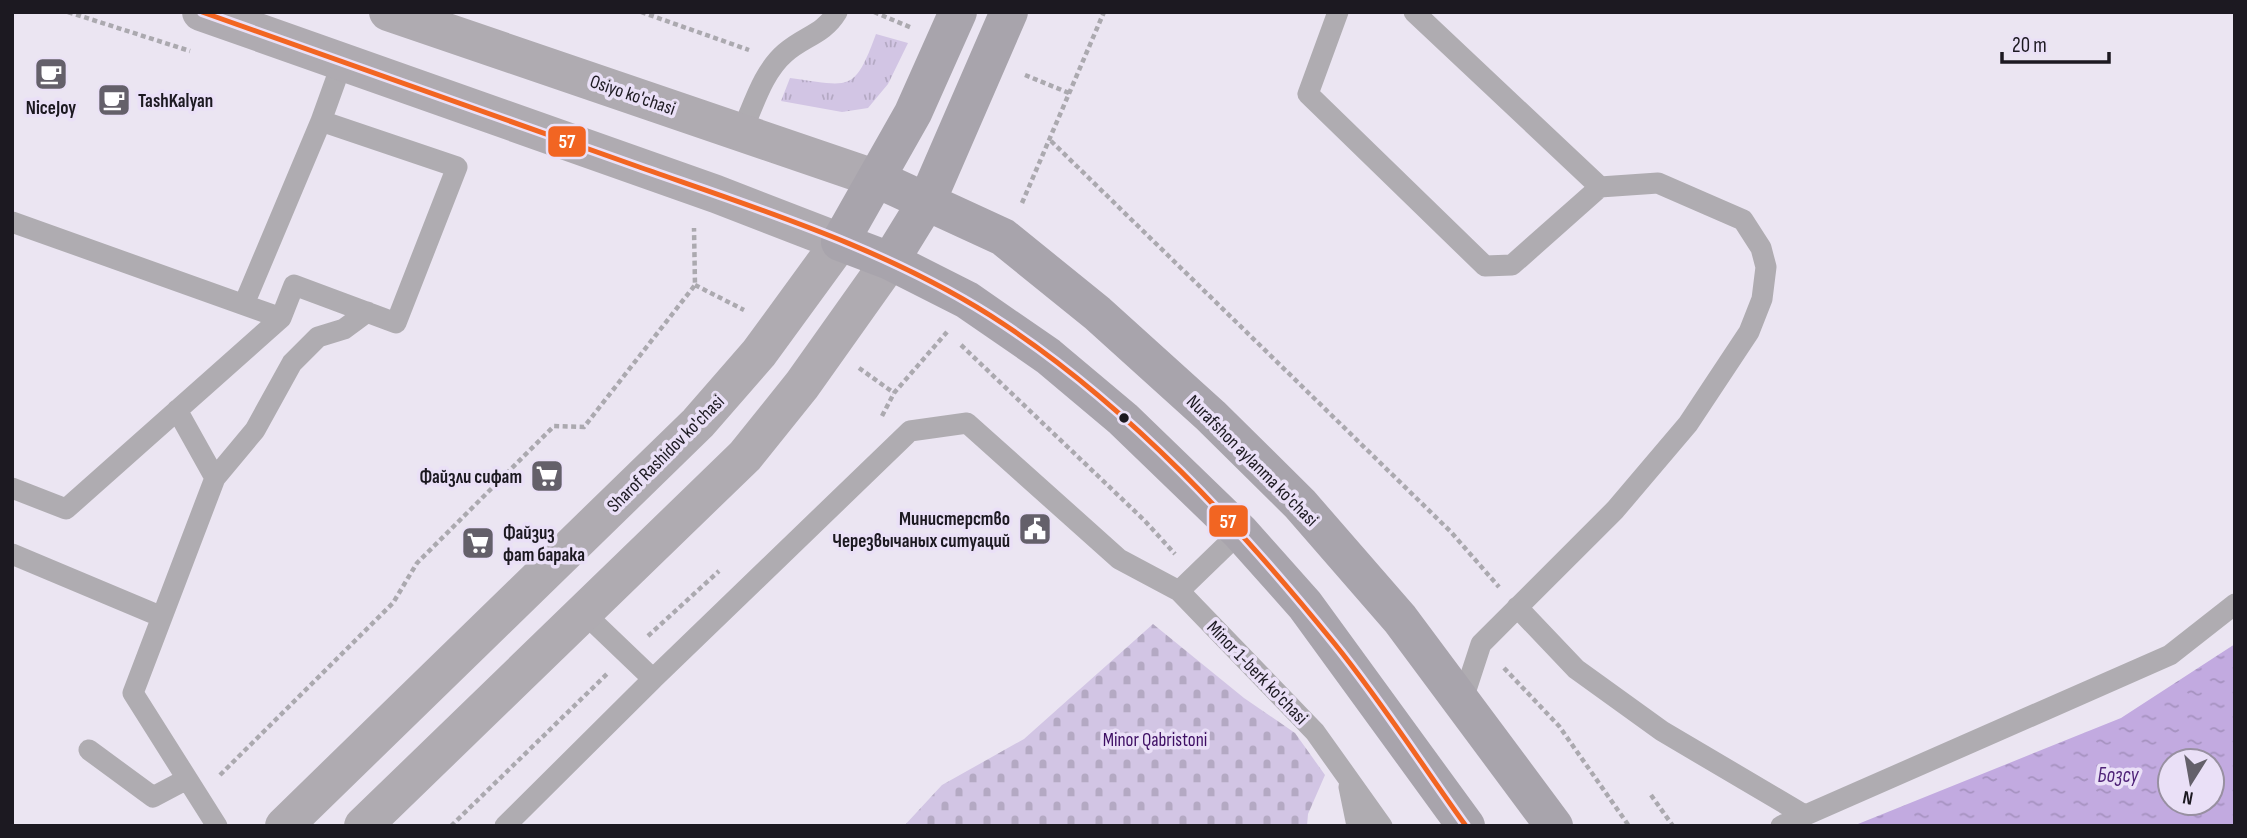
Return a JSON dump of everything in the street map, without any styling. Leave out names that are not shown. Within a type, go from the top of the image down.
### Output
[{"type":"main road","points":[[201,12],[716,194],[890,261],[967,300],[1048,356],[1124,419],[1240,532],[1321,625],[1457,814]]},
{"type":"main road","name":"Osiyo ko'chasi","points":[[388,12],[877,179]]},
{"type":"main road","name":"Sharof Rashidov ko'chasi","points":[[284,826],[698,423],[759,354],[840,242],[877,179],[913,113],[958,12]]},
{"type":"main road","points":[[363,826],[744,456],[802,385],[890,261],[927,201],[1009,12]]},
{"type":"main road","name":"Nurafshon aylanma ko'chasi","points":[[877,179],[1003,237],[1068,288],[1183,390],[1264,468],[1400,619],[1463,699],[1554,826]]},
{"type":"lane","points":[[742,131],[768,72],[786,52],[828,27],[837,12]]},
{"type":"lane","points":[[1338,12],[1308,94],[1485,265],[1512,265],[1600,187],[1658,183],[1743,220],[1761,248],[1766,267],[1762,299],[1749,332],[1688,424],[1615,510],[1481,644],[1463,699]]},
{"type":"lane","points":[[1414,12],[1600,187]]},
{"type":"lane","points":[[244,304],[321,121],[343,61]]},
{"type":"lane","points":[[12,488],[65,509],[281,318],[294,285],[396,323],[457,167],[321,121]]},
{"type":"lane","points":[[12,222],[281,318]]},
{"type":"lane","points":[[216,826],[132,693],[215,478],[256,430],[292,363],[318,337],[344,329],[367,312]]},
{"type":"lane","points":[[177,411],[215,478]]},
{"type":"lane","name":"Minor 1-berk ko'chasi","points":[[505,826],[910,430],[967,424],[1119,559],[1179,591],[1315,732],[1382,826]]},
{"type":"lane","points":[[1179,591],[1240,532]]},
{"type":"lane","points":[[12,554],[162,617]]},
{"type":"lane","points":[[1781,826],[2169,655],[2235,604]]},
{"type":"lane","points":[[1517,607],[1576,668],[1662,731],[1806,816]]},
{"type":"lane","points":[[584,612],[653,679]]},
{"type":"lane","points":[[89,750],[153,797],[193,788]]},
{"type":"lane","points":[[1346,775],[1357,826]]},
{"type":"path","points":[[68,12],[199,54]]},
{"type":"path","points":[[874,12],[916,29]]},
{"type":"path","points":[[1022,203],[1051,141],[1104,12]]},
{"type":"path","points":[[1026,75],[1069,93]]},
{"type":"path","points":[[1051,141],[1451,532],[1517,607]]},
{"type":"path","points":[[193,788],[393,603],[417,563],[554,426],[584,427],[695,285],[696,228],[682,224]]},
{"type":"path","points":[[695,285],[744,310]]},
{"type":"path","points":[[876,426],[894,393],[947,332],[1144,520],[1195,576]]},
{"type":"path","points":[[859,368],[894,393]]},
{"type":"path","points":[[452,826],[628,655],[727,564]]},
{"type":"path","points":[[1481,644],[1559,726],[1629,826]]},
{"type":"path","points":[[1651,795],[1672,826]]},
{"type":"green space","points":[[876,34],[908,43],[888,84],[868,108],[842,112],[781,101],[790,78],[826,83],[847,82],[862,67]]},
{"type":"green space","name":"Minor Qabristoni","points":[[1153,624],[1244,698],[1295,733],[1325,775],[1308,814],[1307,826],[904,826],[942,785],[1024,739]]},
{"type":"water","name":"Бозсу","points":[[2235,644],[2235,826],[1853,826],[2121,718]]},
{"type":"transit line","name":"57","points":[[202,12],[829,235],[920,276],[1005,325],[1096,394],[1139,432],[1221,513],[1298,599],[1351,665],[1466,826]]},
{"type":"place","name":"NiceJoy","points":[[51,74]]},
{"type":"place","name":"TashKalyan","points":[[114,100]]},
{"type":"place","name":"Файзли сифат","points":[[547,476]]},
{"type":"place","name":"Министерство Черезвычаных ситуаций","points":[[1035,529]]},
{"type":"place","name":"Файзиз фат барака","points":[[478,543]]}]
